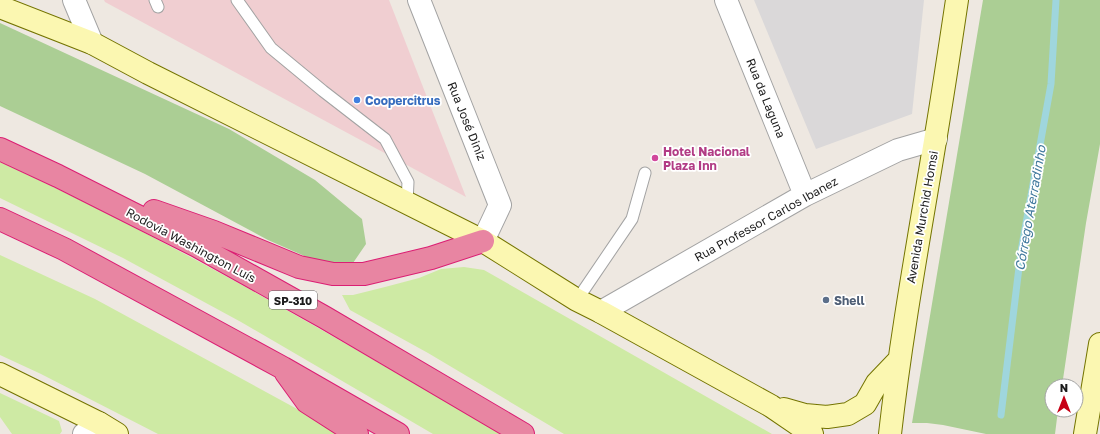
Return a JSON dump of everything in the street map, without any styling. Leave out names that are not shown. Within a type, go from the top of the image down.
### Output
[{"type":"highway","name":"Rodovia Washington Luís","points":[[0,149],[58,176],[197,246],[324,317],[523,434]]},
{"type":"highway","points":[[58,176],[214,232],[299,266],[333,274],[364,274],[430,258],[483,241]]},
{"type":"highway","points":[[0,219],[64,249],[284,368],[398,434]]},
{"type":"highway","points":[[284,368],[306,402],[357,434]]},
{"type":"main road","name":"Avenida Murchid Homsi","points":[[890,434],[899,360],[936,139],[957,0]]},
{"type":"main road","points":[[0,7],[92,43],[148,73],[483,241],[577,300],[771,406],[812,434]]},
{"type":"main road","points":[[1085,434],[1100,344]]},
{"type":"main road","points":[[771,406],[805,415],[827,417],[848,414],[865,404],[877,383],[899,360]]},
{"type":"main road","points":[[0,374],[100,430]]},
{"type":"street","points":[[74,0],[92,43]]},
{"type":"street","name":"Rua José Diniz","points":[[419,0],[500,205],[483,241]]},
{"type":"street","name":"Rua da Laguna","points":[[726,0],[805,195]]},
{"type":"street","name":"Rua Professor Carlos Ibanez","points":[[601,312],[805,195],[898,150],[936,139]]},
{"type":"lane","points":[[237,0],[271,48],[385,139],[408,182],[407,203]]},
{"type":"lane","points":[[577,300],[632,219],[645,173]]},
{"type":"shaded area","name":"Coopercitrus","points":[[104,0],[389,0],[466,197],[105,2]]},
{"type":"shaded area","points":[[754,0],[924,0],[912,114],[816,149]]},
{"type":"green space","points":[[983,0],[1100,0],[1100,144],[1086,223],[1063,378],[1044,378],[1044,418],[1057,418],[1055,434],[986,434],[943,425],[912,423]]},
{"type":"green space","points":[[0,23],[229,129],[315,180],[362,219],[366,244],[353,263],[331,263],[309,258],[268,240],[145,174],[0,106]]},
{"type":"green space","points":[[0,162],[64,192],[191,257],[378,362],[501,434],[433,434],[241,322],[123,258],[0,198]]},
{"type":"green space","points":[[0,255],[95,299],[321,422],[339,434],[158,434],[41,374],[0,355]]},
{"type":"green space","points":[[464,267],[484,270],[772,434],[564,434],[428,353],[350,310],[342,295],[353,295],[385,287],[419,278],[441,269]]},
{"type":"green space","points":[[0,393],[59,421],[62,431],[60,434],[12,434],[0,417]]},
{"type":"waterway","name":"Córrego Aterradinho","points":[[1001,415],[1021,251],[1051,84],[1056,0]]},
{"type":"place","name":"Coopercitrus","points":[[357,100]]},
{"type":"place","name":"Hotel Nacional Plaza Inn","points":[[655,158]]},
{"type":"place","name":"Shell","points":[[826,300]]}]
